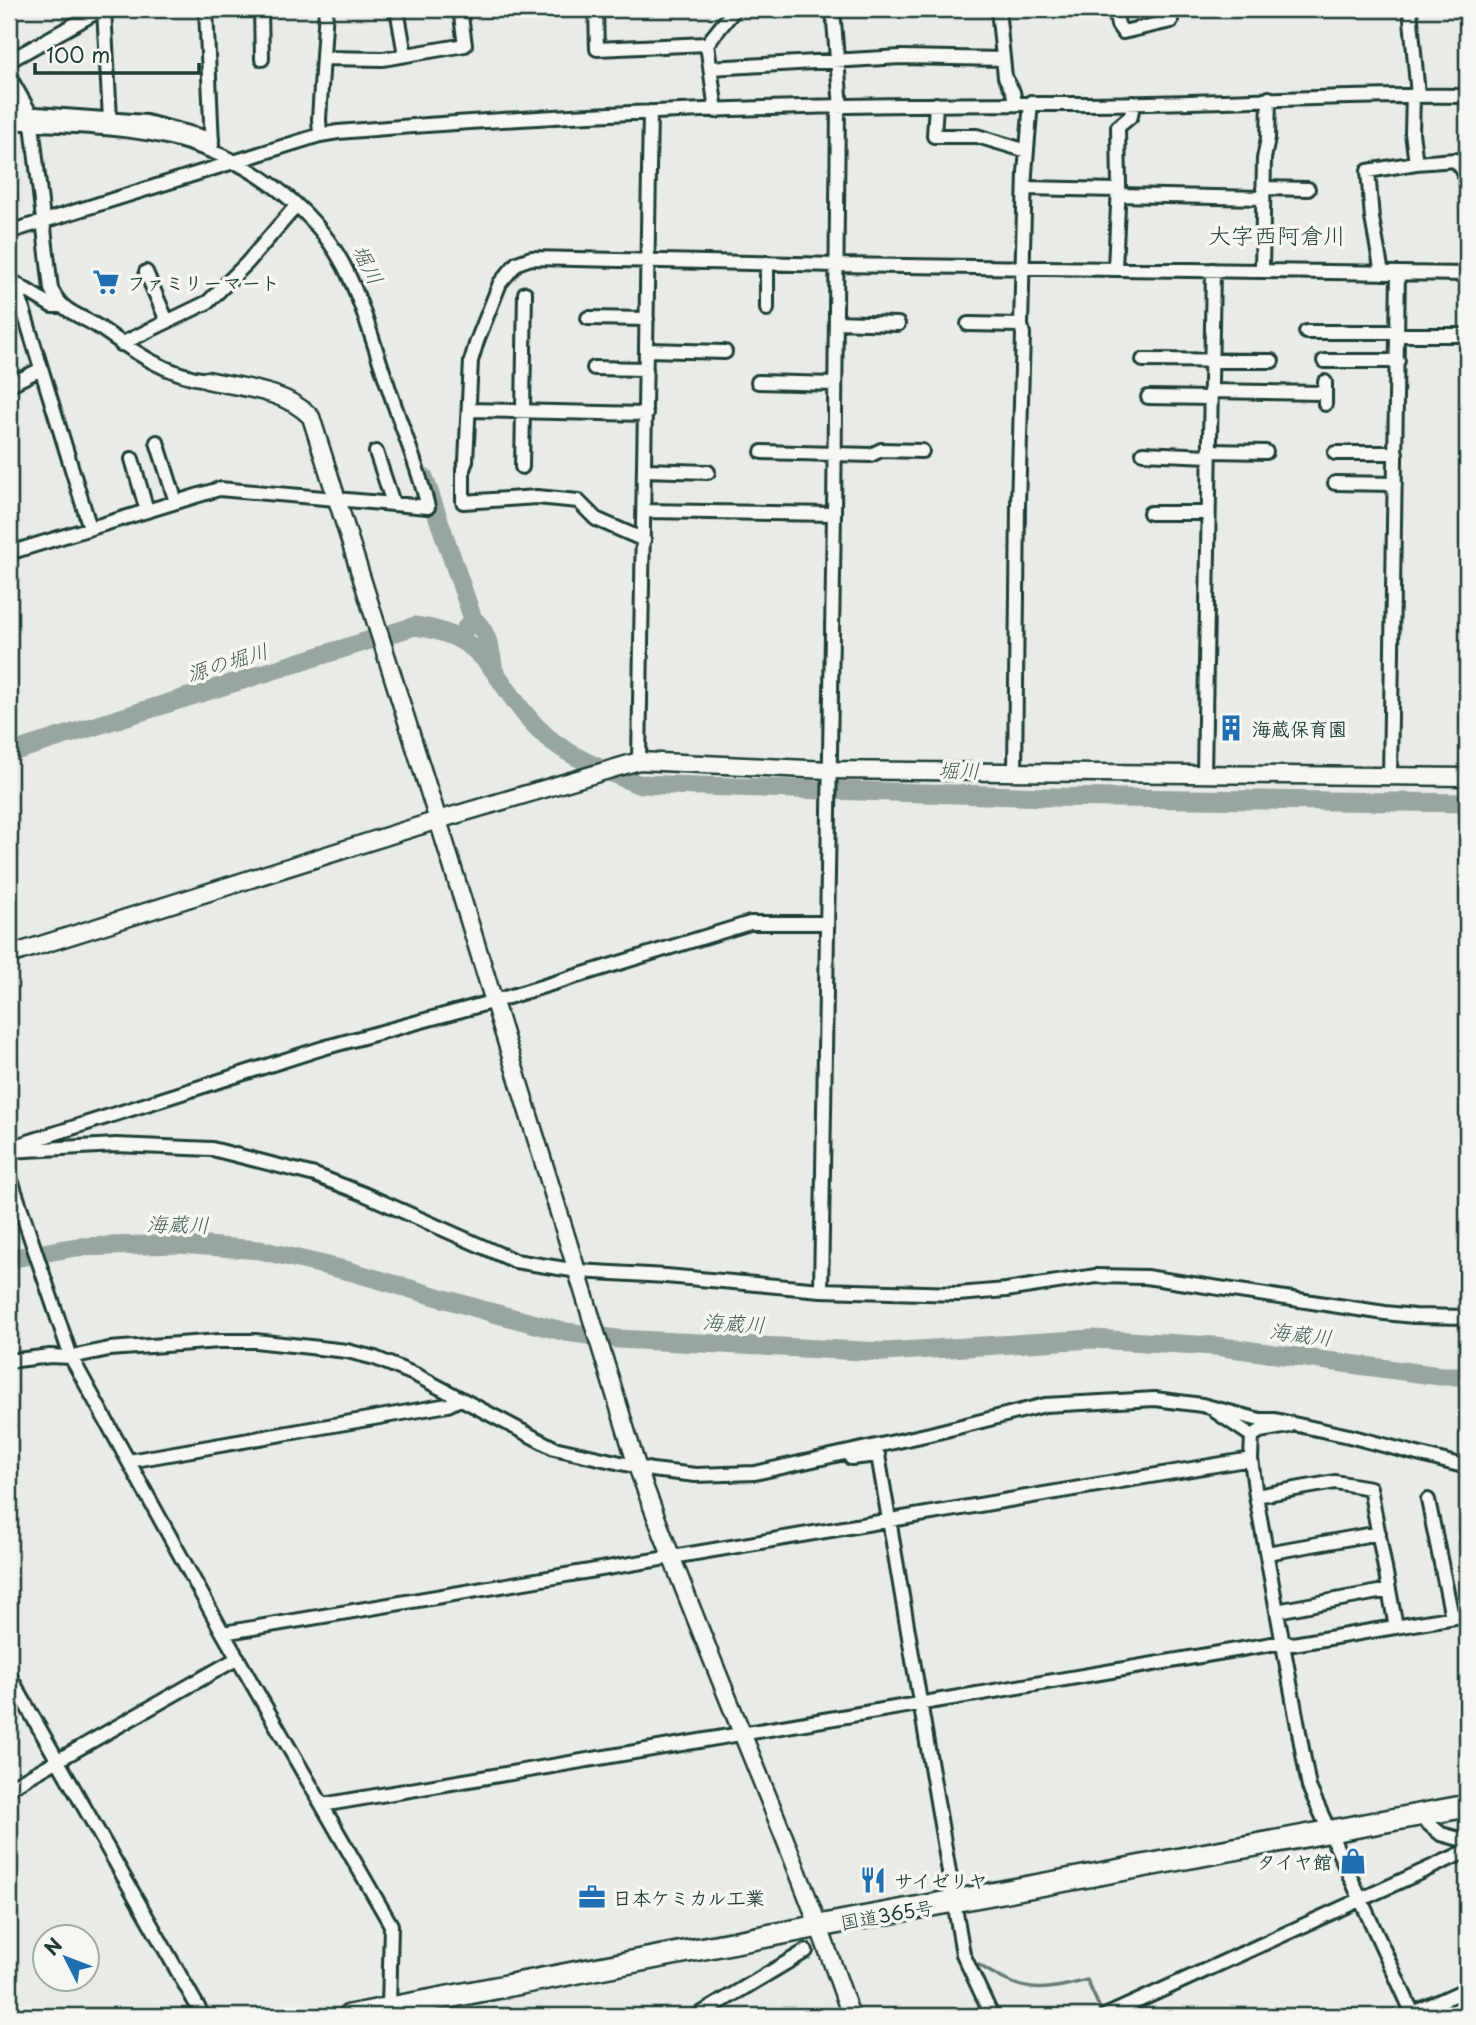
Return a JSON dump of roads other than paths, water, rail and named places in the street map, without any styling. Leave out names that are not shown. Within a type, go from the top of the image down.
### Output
[{"type":"highway","name":"国道365号","points":[[349,2016],[1467,1806]]},
{"type":"street","points":[[9,61],[103,9],[110,119]]},
{"type":"street","points":[[206,9],[212,146]]},
{"type":"street","points":[[261,9],[262,59]]},
{"type":"street","points":[[320,135],[326,9]]},
{"type":"street","points":[[397,9],[405,55]]},
{"type":"street","points":[[324,58],[383,59],[465,45],[460,9]]},
{"type":"street","points":[[596,9],[597,50],[707,44]]},
{"type":"street","points":[[821,1290],[839,107],[839,61],[833,9]]},
{"type":"street","points":[[998,9],[1005,77],[1015,102]]},
{"type":"street","points":[[1115,9],[1123,32],[1171,21]]},
{"type":"street","points":[[1410,9],[1415,95],[1412,133],[1416,163]]},
{"type":"street","points":[[716,111],[707,44],[729,12]]},
{"type":"street","points":[[711,68],[901,57],[1003,60]]},
{"type":"street","points":[[9,76],[31,120],[51,289],[62,306],[137,354],[174,372],[284,397],[311,417],[495,1001],[637,1466],[670,1557],[820,1926],[851,2016]]},
{"type":"street","points":[[9,232],[320,135],[461,122],[650,112],[1015,102],[1133,103],[1269,98],[1467,96]]},
{"type":"street","points":[[1262,270],[1263,193],[1269,98]]},
{"type":"street","points":[[1015,772],[1023,334],[1021,325],[1025,188],[1031,102]]},
{"type":"street","points":[[1115,268],[1118,127],[1131,116],[1133,103]]},
{"type":"street","points":[[936,104],[934,136],[977,136],[1027,151]]},
{"type":"street","points":[[9,112],[31,120],[138,132],[212,146]]},
{"type":"street","points":[[631,764],[644,540],[650,112]]},
{"type":"street","points":[[9,122],[110,119],[146,122],[212,146],[241,160],[296,205],[328,242],[350,279],[428,507],[219,489],[9,553]]},
{"type":"street","points":[[1382,273],[1377,257],[1368,172],[1416,163],[1455,160],[1463,170],[1467,185]]},
{"type":"street","points":[[1025,188],[1263,193],[1308,189]]},
{"type":"street","points":[[121,344],[208,302],[296,205]]},
{"type":"street","points":[[644,540],[596,519],[578,501],[537,497],[463,502],[471,362],[496,291],[517,263],[531,258],[1467,274]]},
{"type":"street","points":[[767,264],[767,309]]},
{"type":"street","points":[[1203,775],[1213,270]]},
{"type":"street","points":[[146,272],[167,321]]},
{"type":"street","points":[[1390,776],[1398,273]]},
{"type":"street","points":[[12,282],[52,306],[62,306]]},
{"type":"street","points":[[12,282],[90,528]]},
{"type":"street","points":[[522,467],[525,293]]},
{"type":"street","points":[[588,318],[647,319]]},
{"type":"street","points":[[836,322],[898,324]]},
{"type":"street","points":[[968,324],[1021,325]]},
{"type":"street","points":[[1306,332],[1467,335]]},
{"type":"street","points":[[647,350],[725,352]]},
{"type":"street","points":[[1143,360],[1272,361]]},
{"type":"street","points":[[1324,360],[1398,361]]},
{"type":"street","points":[[594,368],[646,369]]},
{"type":"street","points":[[9,385],[41,369]]},
{"type":"street","points":[[758,382],[835,384]]},
{"type":"street","points":[[1148,397],[1325,393]]},
{"type":"street","points":[[468,410],[646,414]]},
{"type":"street","points":[[157,442],[176,502]]},
{"type":"street","points":[[762,452],[871,455],[881,450],[922,451]]},
{"type":"street","points":[[376,452],[393,503]]},
{"type":"street","points":[[1143,453],[1266,452]]},
{"type":"street","points":[[1335,453],[1396,453]]},
{"type":"street","points":[[132,459],[148,511]]},
{"type":"street","points":[[645,470],[708,472]]},
{"type":"street","points":[[1335,484],[1395,484]]},
{"type":"street","points":[[644,511],[834,514]]},
{"type":"street","points":[[1150,513],[1208,513]]},
{"type":"street","points":[[9,955],[438,820],[631,764],[829,772],[1467,777]]},
{"type":"street","points":[[9,1150],[323,1048],[495,1001],[750,923],[826,923]]},
{"type":"street","points":[[9,1150],[116,1145],[212,1149],[290,1167],[327,1179],[515,1261],[578,1271],[821,1290],[958,1294],[1006,1290],[1096,1276],[1146,1277],[1385,1313],[1467,1317]]},
{"type":"street","points":[[9,1174],[16,1205],[71,1357],[223,1633],[391,1925],[389,2008]]},
{"type":"street","points":[[9,1361],[50,1356],[71,1357],[109,1349],[220,1340],[319,1347],[360,1354],[395,1365],[554,1448],[637,1466],[710,1476],[755,1473],[1045,1405],[1155,1399],[1209,1407],[1260,1420],[1295,1424],[1381,1443],[1467,1467]]},
{"type":"street","points":[[129,1461],[448,1405],[460,1398]]},
{"type":"street","points":[[1209,1407],[1252,1436]]},
{"type":"street","points":[[1252,1436],[1260,1431],[1295,1424]]},
{"type":"street","points":[[1252,1436],[1251,1459],[1256,1496],[1309,1787],[1411,2015],[1467,1989]]},
{"type":"street","points":[[813,1460],[878,1455],[963,1954],[992,2016]]},
{"type":"street","points":[[223,1633],[1251,1459]]},
{"type":"street","points":[[1256,1496],[1335,1482],[1370,1488],[1396,1627]]},
{"type":"street","points":[[1429,1500],[1452,1618]]},
{"type":"street","points":[[1267,1553],[1379,1533]]},
{"type":"street","points":[[1278,1611],[1389,1590]]},
{"type":"street","points":[[322,1805],[921,1703],[1467,1615]]},
{"type":"street","points":[[9,1788],[238,1658]]},
{"type":"street","points":[[9,1675],[203,2016]]},
{"type":"street","points":[[1418,1815],[1441,1834],[1467,1841]]},
{"type":"street","points":[[1107,2016],[1467,1851]]},
{"type":"street","points":[[697,2016],[806,1951]]},
{"type":"waterway","name":"堀川","points":[[424,477],[473,619],[459,637]]},
{"type":"waterway","name":"堀川","points":[[473,619],[485,634],[493,665]]},
{"type":"waterway","name":"堀川","points":[[9,753],[415,626],[442,632],[463,641],[492,668],[529,719],[547,737],[579,758],[638,784],[1046,797],[1467,803]]},
{"type":"waterway","name":"海蔵川","points":[[9,1259],[76,1247],[179,1244],[260,1250],[349,1271],[566,1332],[617,1339],[884,1352],[1093,1339],[1215,1346],[1440,1376],[1467,1376]]},
{"type":"waterway","points":[[1326,1841],[1349,1889]]},
{"type":"waterway","points":[[979,1965],[1008,1981],[1031,1988],[1056,1987],[1087,1980],[1102,2013]]},
{"type":"place","name":"ファミリーマート","points":[[106,282]]},
{"type":"place","name":"海蔵保育園","points":[[1231,728]]},
{"type":"place","name":"タイヤ館","points":[[1353,1861]]},
{"type":"place","name":"サイゼリヤ","points":[[873,1880]]},
{"type":"place","name":"日本ケミカル工業","points":[[592,1897]]},
{"type":"district","name":"大字西阿倉川","points":[[1277,234]]},
{"type":"water label","name":"源の堀川","points":[[227,661]]}]
